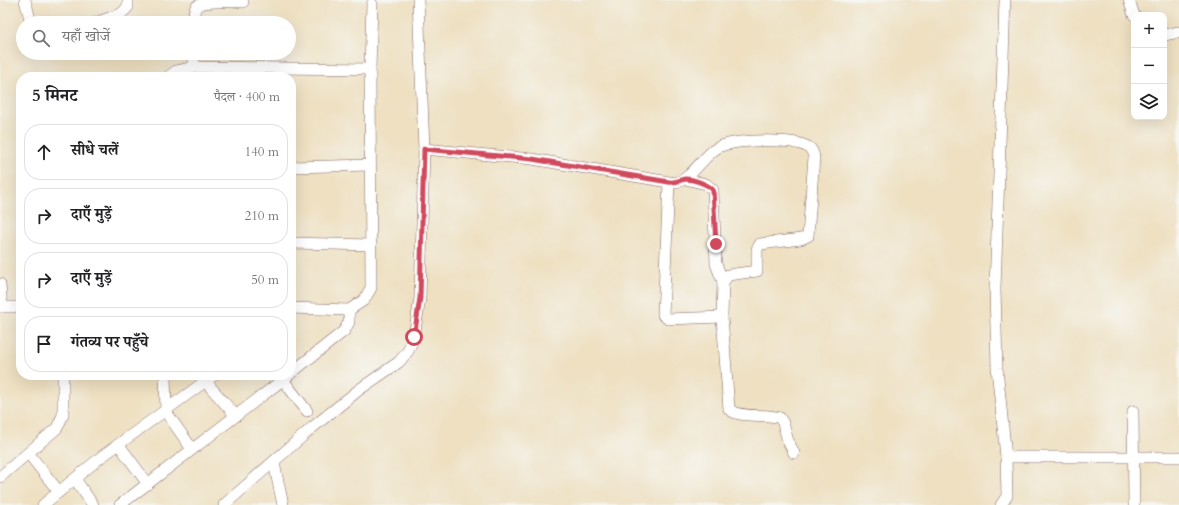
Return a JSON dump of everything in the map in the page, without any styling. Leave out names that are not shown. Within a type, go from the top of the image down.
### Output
[{"type":"street","points":[[25,0],[29,16]]},
{"type":"street","points":[[116,16],[122,14],[128,7],[128,0]]},
{"type":"street","points":[[224,505],[325,418],[399,362],[408,351],[414,337],[420,298],[424,149],[418,0]]},
{"type":"street","points":[[1005,503],[1006,457],[997,375],[995,289],[1006,0],[1016,0]]},
{"type":"street","points":[[1129,0],[1133,12]]},
{"type":"street","points":[[194,16],[195,8],[198,5],[211,2],[243,2]]},
{"type":"street","points":[[296,308],[349,310],[364,300],[371,288],[370,69],[372,4]]},
{"type":"street","points":[[1167,34],[1179,32]]},
{"type":"street","points":[[194,60],[194,67]]},
{"type":"street","points":[[175,72],[194,67],[370,69]]},
{"type":"street","points":[[424,149],[532,159],[675,183],[685,179],[712,151],[726,144],[747,141],[778,142],[802,144],[809,147],[813,152],[808,236],[802,239],[760,244],[757,250],[757,271],[728,275],[723,282]]},
{"type":"street","points":[[296,167],[370,165]]},
{"type":"street","points":[[685,179],[706,184],[713,190],[716,264],[723,282],[722,317],[729,409],[737,414],[772,416],[780,418],[794,453]]},
{"type":"street","points":[[669,182],[663,315],[668,319],[722,317]]},
{"type":"street","points":[[296,243],[371,245]]},
{"type":"street","points":[[0,284],[1,307],[16,307]]},
{"type":"street","points":[[296,368],[344,331],[349,322],[349,310]]},
{"type":"street","points":[[0,477],[46,440],[61,422],[63,380]]},
{"type":"street","points":[[165,380],[166,412],[192,449]]},
{"type":"street","points":[[43,505],[119,445],[166,412],[207,380]]},
{"type":"street","points":[[211,380],[236,416]]},
{"type":"street","points":[[120,505],[280,380]]},
{"type":"street","points":[[286,380],[307,411]]},
{"type":"street","points":[[1133,411],[1134,505]]},
{"type":"street","points":[[119,445],[148,484]]},
{"type":"street","points":[[29,454],[59,492]]},
{"type":"street","points":[[1006,457],[1179,457]]},
{"type":"street","points":[[274,463],[284,505]]},
{"type":"street","points":[[75,479],[93,505]]},
{"type":"route","points":[[414,337],[418,319],[420,298],[424,149],[532,159],[675,183],[685,179],[706,184],[713,190],[716,244]]}]
